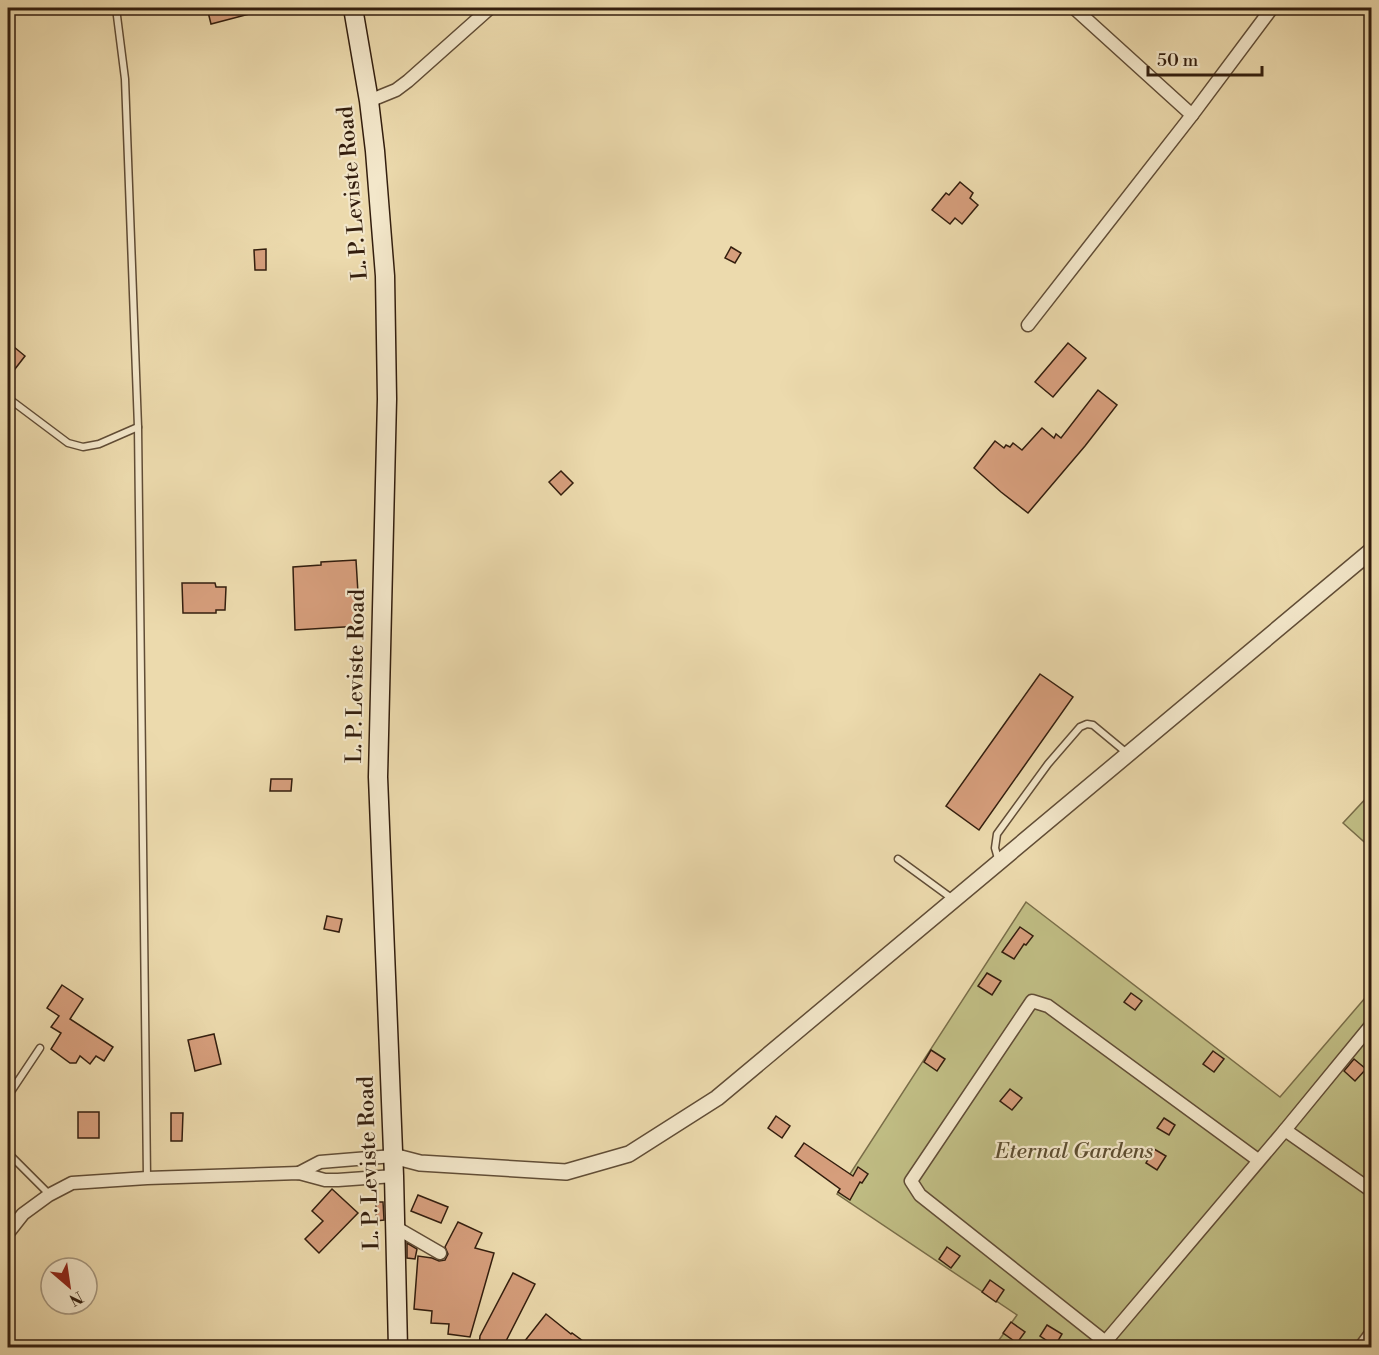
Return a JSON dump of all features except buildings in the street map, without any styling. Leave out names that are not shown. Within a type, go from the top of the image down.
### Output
[{"type":"main road","name":"L. P. Leviste Road","points":[[353,8],[375,151],[386,287],[387,399],[378,777],[394,1176],[398,1347]]},
{"type":"street","points":[[369,101],[396,90],[408,81],[490,8]]},
{"type":"street","points":[[1074,8],[1192,115]]},
{"type":"street","points":[[1028,326],[1272,8]]},
{"type":"street","points":[[299,1173],[320,1162],[393,1156],[420,1163],[566,1172],[629,1154],[717,1098],[1371,550]]},
{"type":"street","points":[[1258,1160],[1048,1006],[1032,1001],[911,1181],[920,1195],[1106,1346],[1371,1024]]},
{"type":"street","points":[[1285,1130],[1371,1191]]},
{"type":"street","points":[[8,1233],[23,1214],[49,1195],[72,1184],[147,1178],[299,1173],[325,1180],[338,1180],[394,1176],[420,1163]]},
{"type":"street","points":[[395,1227],[440,1253]]},
{"type":"street","points":[[1360,1347],[1371,1332]]},
{"type":"lane","points":[[116,8],[125,79],[138,427],[147,1178]]},
{"type":"lane","points":[[8,398],[68,443],[83,447],[99,444],[138,427]]},
{"type":"lane","points":[[999,863],[994,848],[996,834],[1074,732],[1087,724],[1093,725],[1128,755]]},
{"type":"lane","points":[[898,859],[954,900]]},
{"type":"lane","points":[[8,1096],[40,1048]]},
{"type":"lane","points":[[8,1153],[49,1195]]},
{"type":"green space","points":[[1371,793],[1371,848],[1343,823]]},
{"type":"green space","name":"Eternal Gardens","points":[[1026,902],[1280,1097],[1371,991],[1371,1347],[994,1347],[1017,1315],[837,1194]]}]
